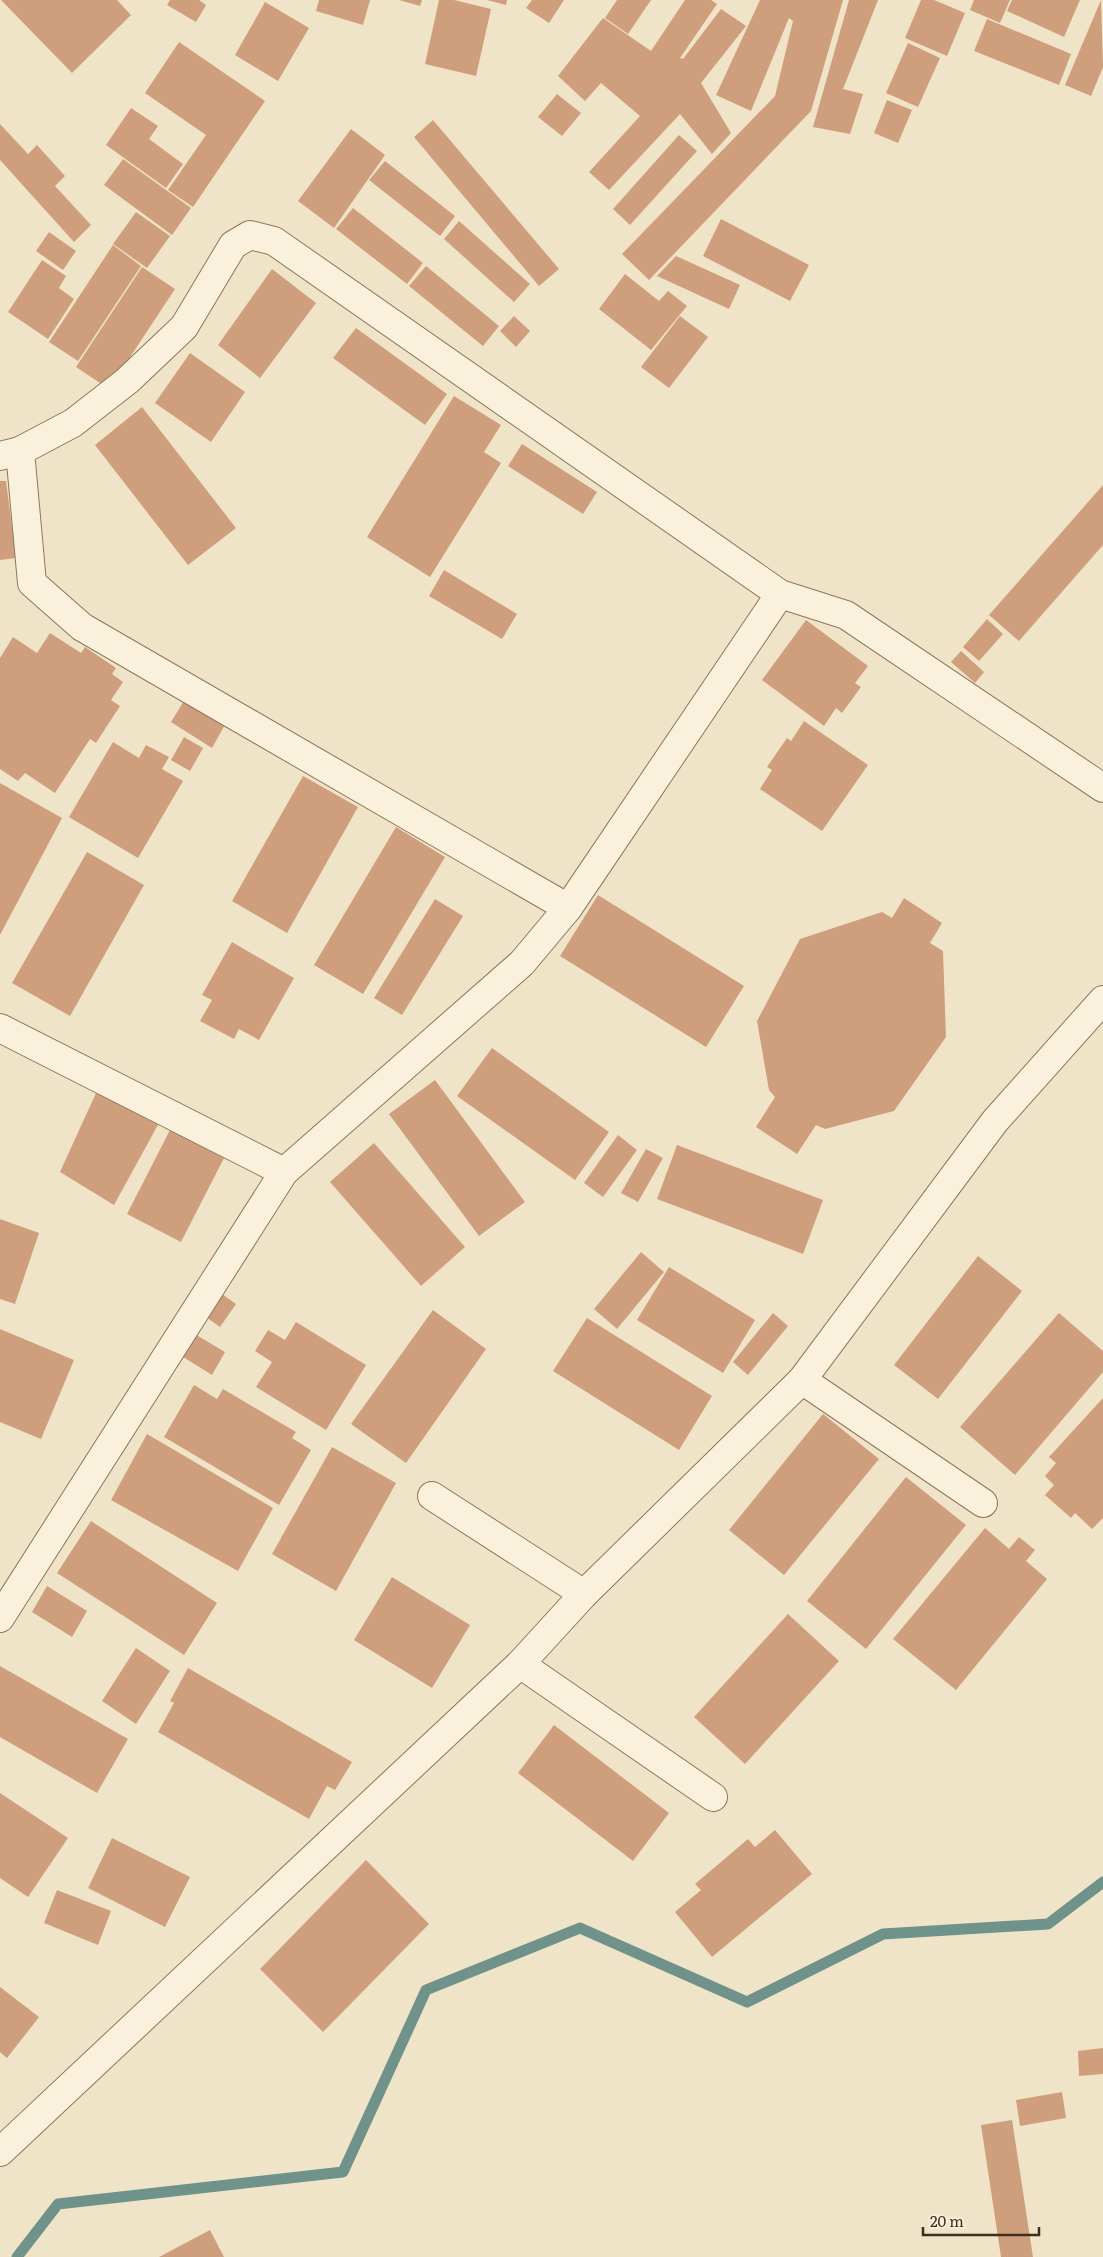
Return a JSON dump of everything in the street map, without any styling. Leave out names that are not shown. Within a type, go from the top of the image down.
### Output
[{"type":"street","points":[[568,908],[82,627],[32,583],[10,453],[73,423],[127,381],[184,327],[233,245],[250,235],[274,241],[780,594],[846,615],[1103,788]]},
{"type":"street","points":[[0,1618],[284,1172],[522,963],[568,908],[780,594]]},
{"type":"street","points":[[0,2152],[520,1664],[584,1594],[802,1380],[996,1121],[1103,1000]]},
{"type":"street","points":[[0,1028],[284,1172]]},
{"type":"street","points":[[802,1380],[983,1503]]},
{"type":"street","points":[[432,1496],[584,1594]]},
{"type":"street","points":[[520,1664],[713,1797]]},
{"type":"building","points":[[1,0],[117,0],[131,15],[72,73]]},
{"type":"building","points":[[170,0],[199,0],[206,5],[196,22],[167,5]]},
{"type":"building","points":[[319,0],[370,0],[363,25],[316,11]]},
{"type":"building","points":[[399,0],[422,0],[420,6]]},
{"type":"building","points":[[439,0],[454,0],[491,9],[476,76],[425,64]]},
{"type":"building","points":[[487,0],[507,0],[506,5]]},
{"type":"building","points":[[532,0],[564,0],[549,23],[526,8]]},
{"type":"building","points":[[617,0],[651,0],[628,34],[605,18]]},
{"type":"building","points":[[685,0],[711,0],[717,4],[680,58],[683,59],[721,9],[746,26],[701,83],[731,133],[712,154],[680,114],[609,190],[589,172],[640,116],[601,83],[585,101],[558,76],[603,18],[651,51]]},
{"type":"building","points":[[760,0],[843,0],[811,111],[649,280],[622,254],[775,96],[793,21],[789,18],[751,111],[716,95]]},
{"type":"building","points":[[849,0],[878,0],[843,89],[863,94],[850,134],[813,127]]},
{"type":"building","points":[[921,0],[934,0],[965,13],[947,56],[905,38]]},
{"type":"building","points":[[974,0],[1010,0],[1000,23],[970,10]]},
{"type":"building","points":[[1012,0],[1080,0],[1064,37],[1007,11]]},
{"type":"building","points":[[1101,0],[1103,67],[1091,96],[1065,85]]},
{"type":"building","points":[[265,2],[309,28],[278,81],[235,55]]},
{"type":"building","points":[[987,19],[1071,54],[1059,85],[974,51]]},
{"type":"building","points":[[179,42],[265,101],[193,207],[168,190],[206,135],[145,93]]},
{"type":"building","points":[[908,43],[940,58],[918,107],[886,93]]},
{"type":"building","points":[[557,94],[581,113],[562,136],[538,117]]},
{"type":"building","points":[[887,100],[912,110],[898,143],[874,133]]},
{"type":"building","points":[[131,108],[158,126],[149,139],[183,164],[166,188],[106,145]]},
{"type":"building","points":[[433,120],[559,269],[539,286],[414,137]]},
{"type":"building","points":[[0,124],[28,154],[37,145],[65,176],[55,186],[91,225],[74,242],[0,160]]},
{"type":"building","points":[[351,129],[385,155],[334,228],[298,201]]},
{"type":"building","points":[[679,135],[697,151],[630,225],[613,209]]},
{"type":"building","points":[[123,159],[191,208],[172,235],[104,185]]},
{"type":"building","points":[[385,161],[455,216],[440,236],[369,180]]},
{"type":"building","points":[[353,208],[423,263],[407,284],[336,229]]},
{"type":"building","points":[[136,212],[170,236],[147,268],[113,244]]},
{"type":"building","points":[[721,219],[809,265],[790,301],[703,256]]},
{"type":"building","points":[[459,221],[530,284],[514,302],[444,239]]},
{"type":"building","points":[[49,232],[76,251],[63,270],[36,251]]},
{"type":"building","points":[[113,245],[141,266],[78,361],[49,342]]},
{"type":"building","points":[[676,256],[740,285],[729,309],[657,276]]},
{"type":"building","points":[[42,260],[66,276],[59,288],[74,299],[48,339],[8,312]]},
{"type":"building","points":[[426,266],[499,326],[483,346],[409,286]]},
{"type":"building","points":[[142,267],[175,289],[109,389],[76,367]]},
{"type":"building","points":[[272,269],[316,303],[260,378],[218,345]]},
{"type":"building","points":[[625,274],[659,301],[668,291],[687,306],[651,350],[599,309]]},
{"type":"building","points":[[514,316],[530,331],[516,347],[500,331]]},
{"type":"building","points":[[680,316],[708,337],[669,388],[641,367]]},
{"type":"building","points":[[356,328],[447,394],[425,425],[333,358]]},
{"type":"building","points":[[190,353],[245,392],[211,442],[155,403]]},
{"type":"building","points":[[454,396],[501,425],[484,452],[501,463],[430,577],[367,537]]},
{"type":"building","points":[[142,407],[236,528],[188,565],[95,445]]},
{"type":"building","points":[[522,444],[597,492],[583,514],[508,466]]},
{"type":"building","points":[[0,481],[6,481],[16,558],[0,560]]},
{"type":"building","points":[[1103,485],[1103,545],[1019,641],[989,615]]},
{"type":"building","points":[[444,570],[517,614],[502,639],[429,596]]},
{"type":"building","points":[[987,619],[1003,634],[979,661],[963,647]]},
{"type":"building","points":[[806,620],[868,666],[855,683],[861,687],[842,713],[836,708],[824,726],[762,680]]},
{"type":"building","points":[[50,633],[81,653],[85,647],[116,668],[112,674],[123,682],[111,700],[120,706],[96,743],[90,739],[55,793],[25,773],[18,781],[0,769],[0,658],[13,637],[37,653]]},
{"type":"building","points":[[961,651],[984,672],[975,683],[951,662]]},
{"type":"building","points":[[187,696],[227,721],[212,748],[171,722]]},
{"type":"building","points":[[804,721],[868,765],[822,831],[760,789],[772,770],[767,767],[787,738],[791,741]]},
{"type":"building","points":[[184,737],[203,748],[190,771],[171,760]]},
{"type":"building","points":[[113,742],[139,758],[146,745],[169,757],[162,769],[183,781],[138,858],[69,817]]},
{"type":"building","points":[[303,776],[358,807],[287,933],[232,901]]},
{"type":"building","points":[[0,783],[62,818],[0,935]]},
{"type":"building","points":[[396,827],[445,857],[363,994],[314,965]]},
{"type":"building","points":[[87,852],[144,885],[70,1016],[12,983]]},
{"type":"building","points":[[598,895],[744,986],[706,1047],[560,956]]},
{"type":"building","points":[[904,898],[942,923],[930,943],[943,951],[946,1037],[894,1111],[825,1129],[816,1125],[797,1154],[756,1127],[775,1097],[769,1090],[757,1021],[800,939],[882,912],[892,918]]},
{"type":"building","points":[[435,899],[463,916],[402,1015],[374,998]]},
{"type":"building","points":[[232,942],[294,978],[259,1040],[239,1029],[234,1039],[200,1021],[212,1000],[202,995]]},
{"type":"building","points":[[492,1048],[609,1132],[575,1180],[457,1096]]},
{"type":"building","points":[[435,1080],[525,1202],[479,1236],[389,1114]]},
{"type":"building","points":[[96,1093],[159,1123],[114,1205],[60,1172]]},
{"type":"building","points":[[170,1130],[224,1158],[181,1242],[127,1214]]},
{"type":"building","points":[[618,1135],[637,1150],[603,1197],[584,1183]]},
{"type":"building","points":[[374,1143],[465,1247],[421,1286],[330,1182]]},
{"type":"building","points":[[677,1145],[823,1200],[803,1254],[657,1199]]},
{"type":"building","points":[[646,1149],[663,1158],[638,1202],[621,1193]]},
{"type":"building","points":[[0,1219],[39,1233],[15,1304],[0,1299]]},
{"type":"building","points":[[641,1252],[664,1272],[617,1329],[594,1309]]},
{"type":"building","points":[[978,1256],[1022,1291],[938,1399],[894,1365]]},
{"type":"building","points":[[669,1267],[755,1320],[723,1373],[637,1320]]},
{"type":"building","points":[[219,1292],[236,1304],[220,1327],[202,1314]]},
{"type":"building","points":[[433,1310],[486,1349],[406,1463],[351,1424]]},
{"type":"building","points":[[773,1313],[788,1326],[748,1375],[733,1362]]},
{"type":"building","points":[[1059,1313],[1103,1351],[1103,1372],[1015,1475],[960,1427]]},
{"type":"building","points":[[587,1318],[712,1396],[679,1450],[553,1371]]},
{"type":"building","points":[[296,1322],[366,1365],[326,1430],[256,1387],[272,1362],[255,1351],[268,1330],[285,1340]]},
{"type":"building","points":[[0,1329],[74,1360],[41,1439],[0,1422]]},
{"type":"building","points":[[193,1333],[225,1352],[212,1375],[180,1355]]},
{"type":"building","points":[[194,1385],[217,1399],[223,1389],[296,1432],[292,1438],[311,1450],[279,1505],[164,1437]]},
{"type":"building","points":[[1103,1398],[1103,1518],[1092,1529],[1075,1513],[1071,1518],[1045,1495],[1054,1485],[1045,1476],[1056,1463],[1049,1457]]},
{"type":"building","points":[[823,1414],[879,1459],[784,1575],[729,1530]]},
{"type":"building","points":[[147,1434],[273,1508],[238,1571],[111,1500]]},
{"type":"building","points":[[332,1447],[396,1483],[336,1591],[272,1554]]},
{"type":"building","points":[[906,1477],[966,1525],[866,1649],[807,1601]]},
{"type":"building","points":[[91,1521],[217,1603],[184,1655],[57,1573]]},
{"type":"building","points":[[985,1528],[1009,1549],[1019,1537],[1035,1550],[1026,1561],[1047,1579],[956,1690],[893,1639]]},
{"type":"building","points":[[392,1577],[470,1625],[432,1688],[354,1640]]},
{"type":"building","points":[[47,1586],[87,1611],[72,1637],[32,1612]]},
{"type":"building","points":[[788,1614],[839,1661],[745,1764],[694,1717]]},
{"type":"building","points":[[136,1648],[170,1671],[136,1724],[102,1701]]},
{"type":"building","points":[[0,1666],[128,1739],[97,1793],[0,1737]]},
{"type":"building","points":[[188,1668],[352,1762],[335,1790],[327,1786],[309,1819],[158,1732],[174,1703],[170,1701]]},
{"type":"building","points":[[554,1725],[669,1813],[633,1861],[518,1773]]},
{"type":"building","points":[[0,1793],[68,1838],[28,1897],[0,1878]]},
{"type":"building","points":[[775,1830],[812,1874],[712,1957],[675,1912],[701,1890],[695,1884],[748,1839],[755,1847]]},
{"type":"building","points":[[112,1838],[190,1877],[165,1927],[88,1888]]},
{"type":"building","points":[[366,1860],[429,1924],[323,2032],[260,1969]]},
{"type":"building","points":[[57,1890],[111,1911],[98,1945],[44,1923]]},
{"type":"building","points":[[0,1987],[39,2017],[7,2058],[0,2052]]},
{"type":"building","points":[[1103,2048],[1103,2074],[1079,2076],[1078,2051]]},
{"type":"building","points":[[1062,2092],[1066,2118],[1020,2126],[1016,2100]]},
{"type":"building","points":[[1012,2120],[1033,2257],[1001,2257],[981,2125]]},
{"type":"building","points":[[210,2230],[224,2257],[159,2257]]},
{"type":"waterway","points":[[17,2257],[58,2204],[343,2172],[426,1990],[580,1928],[747,2002],[883,1934],[1048,1924],[1103,1882]]}]
